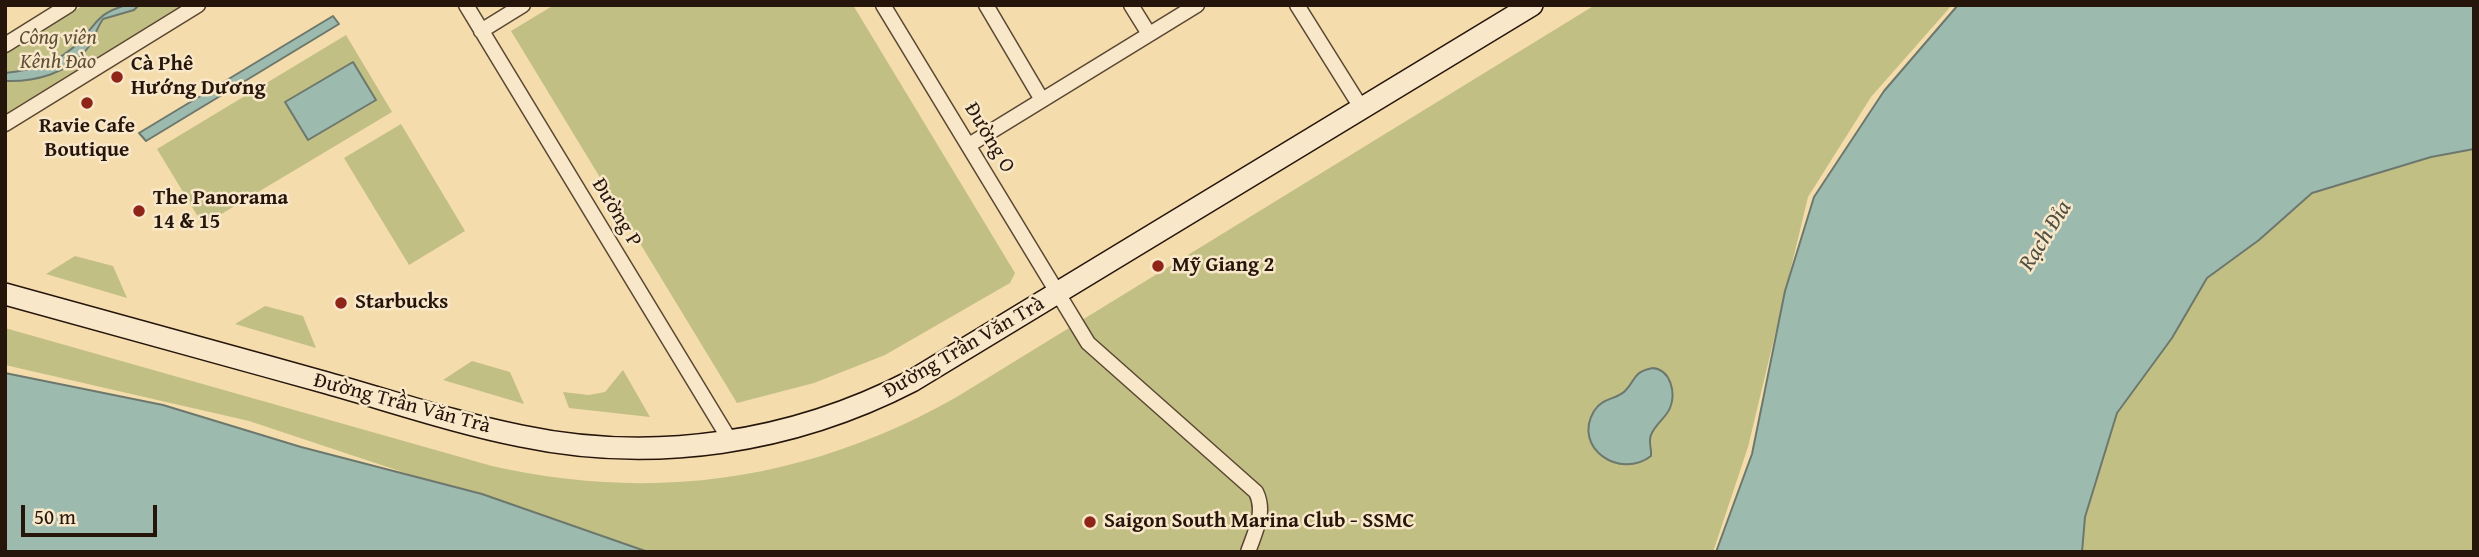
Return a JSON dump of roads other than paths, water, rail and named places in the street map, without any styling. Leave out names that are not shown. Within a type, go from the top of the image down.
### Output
[{"type":"main road","name":"Đường Trần Văn Trà","points":[[5,294],[522,436],[613,448],[680,447],[731,442],[819,420],[889,393],[932,370],[1532,5]]},
{"type":"street","points":[[5,45],[69,5]]},
{"type":"street","points":[[5,124],[198,5]]},
{"type":"street","name":"Đường P","points":[[466,5],[731,442]]},
{"type":"street","points":[[481,31],[523,5]]},
{"type":"street","name":"Đường O","points":[[883,5],[1088,343],[1256,492],[1260,513],[1248,552]]},
{"type":"street","points":[[986,5],[1042,100]]},
{"type":"street","points":[[1131,5],[1149,34]]},
{"type":"street","points":[[969,145],[1197,5]]},
{"type":"street","points":[[1297,5],[1362,109]]},
{"type":"water","points":[[126,5],[139,5],[134,10],[103,19],[87,49],[70,65],[39,78],[5,81],[5,73],[36,67],[64,55],[104,15]]},
{"type":"water","name":"Rạch Đỉa","points":[[1958,5],[2474,5],[2474,149],[2431,157],[2312,193],[2259,240],[2207,278],[2172,338],[2117,413],[2085,517],[2082,552],[1716,552],[1752,454],[1785,291],[1814,197],[1884,91]]},
{"type":"water","points":[[333,16],[339,24],[146,141],[139,133]]},
{"type":"water","points":[[353,62],[376,100],[308,140],[285,102]]},
{"type":"water","points":[[1653,368],[1668,378],[1672,389],[1672,402],[1651,435],[1651,456],[1639,462],[1614,462],[1594,448],[1589,437],[1589,425],[1594,411],[1601,403],[1625,391],[1638,374]]},
{"type":"water","points":[[5,373],[163,405],[301,447],[482,494],[648,552],[5,552]]},
{"type":"place","name":"Cà Phê Hướng Dương","points":[[117,77]]},
{"type":"place","name":"Ravie Cafe Boutique","points":[[87,103]]},
{"type":"place","name":"The Panorama 14 & 15","points":[[139,211]]},
{"type":"place","name":"Mỹ Giang 2","points":[[1158,266]]},
{"type":"place","name":"Starbucks","points":[[341,303]]},
{"type":"place","name":"Saigon South Marina Club - SSMC","points":[[1090,522]]},
{"type":"park label","name":"Công viên Kênh Đào","points":[[58,51]]}]
